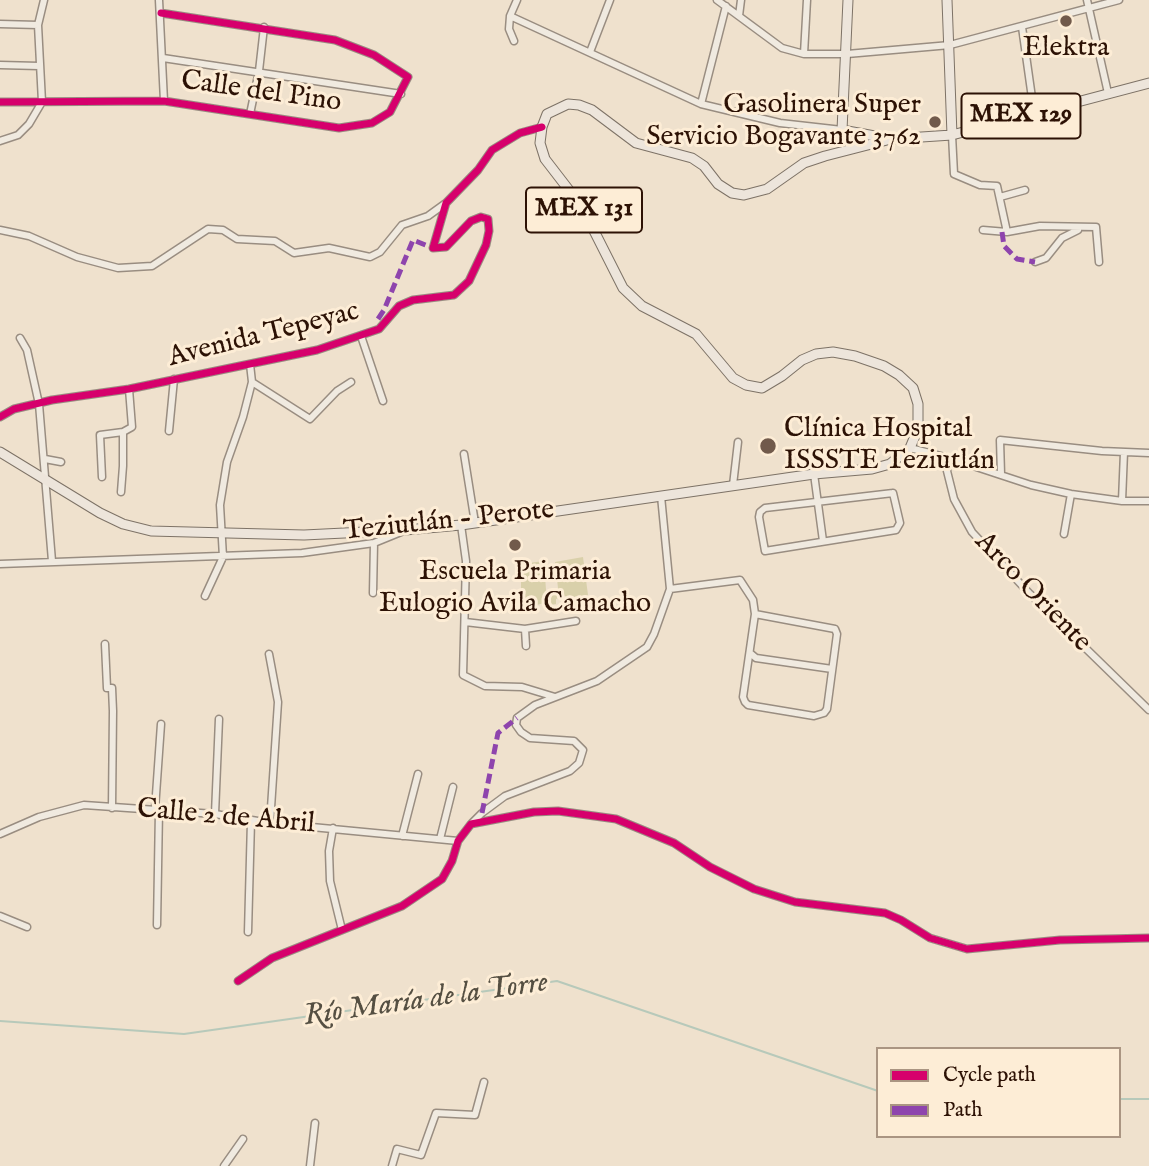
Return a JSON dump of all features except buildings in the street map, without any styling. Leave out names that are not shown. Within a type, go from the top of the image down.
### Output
[{"type":"main road","points":[[842,130],[848,0]]},
{"type":"main road","name":"MEX 129","points":[[947,0],[952,135]]},
{"type":"main road","name":"MEX 129","points":[[842,130],[891,139],[952,135],[1149,83]]},
{"type":"main road","name":"MEX 131","points":[[891,139],[804,163],[767,189],[744,195],[733,193],[718,184],[704,166],[692,158],[636,143],[592,110],[579,105],[568,104],[547,114],[540,143],[545,159],[582,207],[623,288],[642,306],[696,334],[733,378],[746,386],[761,388],[770,384],[816,354],[833,352],[884,366],[913,388],[916,396],[918,429],[910,448]]},
{"type":"main road","name":"Teziutlán - Perote","points":[[0,452],[124,524],[151,531],[304,535],[475,523],[733,485],[881,467],[901,457],[910,448]]},
{"type":"street","points":[[0,141],[18,135],[29,124],[42,102],[38,66],[38,25],[44,0]]},
{"type":"street","points":[[159,0],[164,101]]},
{"type":"street","points":[[513,41],[509,29],[510,16],[517,0]]},
{"type":"street","points":[[590,52],[610,0]]},
{"type":"street","points":[[717,0],[761,35],[782,48],[804,54],[847,54],[950,45],[1119,0]]},
{"type":"street","points":[[739,16],[741,0]]},
{"type":"street","points":[[804,54],[807,0]]},
{"type":"street","points":[[1087,0],[1108,93]]},
{"type":"street","points":[[701,104],[726,6]]},
{"type":"street","points":[[161,13],[264,27],[250,114]]},
{"type":"street","points":[[510,16],[701,104],[780,123],[842,130]]},
{"type":"street","points":[[0,24],[38,25]]},
{"type":"street","name":"Calle del Pino","points":[[0,102],[164,101],[339,128],[372,123],[390,112],[401,94],[408,77],[374,55],[335,40],[264,27]]},
{"type":"street","points":[[1022,27],[1034,112]]},
{"type":"street","points":[[163,58],[401,94]]},
{"type":"street","points":[[0,65],[38,66]]},
{"type":"street","name":"Avenida Tepeyac","points":[[0,417],[14,409],[129,389],[317,350],[379,329],[399,306],[413,300],[454,295],[469,281],[486,245],[488,219],[481,216],[471,222],[446,247],[433,248],[446,203],[478,170],[492,150],[520,133],[542,127]]},
{"type":"street","points":[[952,135],[954,174],[980,186],[997,187],[1007,232]]},
{"type":"street","points":[[1000,197],[1025,190]]},
{"type":"street","points":[[0,230],[30,236],[77,257],[118,268],[152,266],[208,229],[223,230],[237,239],[275,241],[294,253],[329,248],[370,257],[380,252],[402,225],[428,216],[446,203]]},
{"type":"street","points":[[983,230],[1007,232],[1040,226],[1096,227],[1099,262]]},
{"type":"street","points":[[1035,262],[1046,258],[1062,238],[1083,228]]},
{"type":"street","points":[[361,336],[383,401]]},
{"type":"street","points":[[20,338],[27,350],[39,404],[52,561]]},
{"type":"street","points":[[205,596],[223,557],[220,505],[227,462],[252,382],[250,365]]},
{"type":"street","points":[[169,431],[174,379]]},
{"type":"street","points":[[252,382],[310,419],[337,391],[351,382]]},
{"type":"street","points":[[102,477],[100,435],[123,432],[132,427],[129,389]]},
{"type":"street","points":[[121,492],[124,466],[123,432]]},
{"type":"street","points":[[1000,474],[1000,440],[1149,453]]},
{"type":"street","points":[[733,485],[738,442]]},
{"type":"street","points":[[910,448],[1031,485],[1071,494],[1122,501],[1149,501]]},
{"type":"street","points":[[1122,501],[1124,452]]},
{"type":"street","points":[[464,454],[475,523]]},
{"type":"street","name":"Arco Oriente","points":[[949,458],[947,471],[954,499],[972,532],[1030,594],[1149,710]]},
{"type":"street","points":[[45,460],[61,462]]},
{"type":"street","points":[[814,474],[823,541]]},
{"type":"street","points":[[893,493],[900,527],[896,530],[765,551],[760,512],[765,508],[816,502],[893,493]]},
{"type":"street","points":[[1063,534],[1071,494]]},
{"type":"street","points":[[238,981],[272,958],[402,905],[442,879],[452,861],[458,841],[482,813],[505,796],[570,771],[579,763],[583,750],[575,741],[530,738],[516,725],[517,718],[535,705],[597,681],[646,646],[654,634],[670,589],[661,496]]},
{"type":"street","points":[[461,524],[466,561],[463,675],[485,686],[522,687],[555,696]]},
{"type":"street","points":[[0,564],[302,552],[374,544],[405,530]]},
{"type":"street","points":[[373,593],[374,544]]},
{"type":"street","points":[[670,589],[740,580],[753,600],[755,614],[743,697],[748,705],[814,716],[824,713],[827,709],[837,634],[835,629],[755,614]]},
{"type":"street","points":[[465,622],[525,629],[576,621]]},
{"type":"street","points":[[525,629],[526,646]]},
{"type":"street","points":[[105,644],[107,688],[111,688],[113,711],[112,808]]},
{"type":"street","points":[[750,653],[756,658],[832,669]]},
{"type":"street","points":[[270,654],[278,702],[270,823]]},
{"type":"street","points":[[215,814],[219,719]]},
{"type":"street","points":[[157,925],[157,810],[161,724]]},
{"type":"street","points":[[402,836],[418,774]]},
{"type":"street","points":[[440,839],[453,786]]},
{"type":"street","name":"Calle 2 de Abril","points":[[0,834],[68,808],[84,805],[215,814],[251,821],[458,841]]},
{"type":"street","points":[[471,824],[534,812],[558,811],[616,819],[674,843],[710,867],[754,889],[795,902],[886,914],[930,938],[967,949],[1060,940],[1149,938]]},
{"type":"street","points":[[248,932],[251,821]]},
{"type":"street","points":[[333,828],[330,881],[342,930]]},
{"type":"street","points":[[0,916],[27,927]]},
{"type":"street","points":[[392,1166],[397,1149],[421,1155],[436,1113],[475,1115],[484,1082]]},
{"type":"street","points":[[310,1166],[314,1123]]},
{"type":"street","points":[[224,1166],[243,1139]]},
{"type":"shaded area","points":[[583,557],[588,595],[565,596],[556,599],[556,604],[550,605],[549,602],[524,608],[521,604],[521,564],[544,561],[546,590],[549,593],[558,588],[555,562]]},
{"type":"waterway","name":"Río María de la Torre","points":[[0,1021],[184,1034],[557,981],[876,1090]]},
{"type":"waterway","name":"Río María de la Torre","points":[[1121,1099],[1149,1099]]},
{"type":"marked path","points":[[1002,232],[1004,246],[1017,259],[1035,262]]},
{"type":"marked path","points":[[378,319],[413,240],[433,248]]},
{"type":"marked path","points":[[482,813],[498,733],[517,718]]},
{"type":"cycle path","points":[[0,102],[164,101],[339,128],[372,123],[390,112],[408,77],[374,55],[335,40],[161,13]]},
{"type":"cycle path","points":[[0,417],[14,409],[52,400],[129,389],[317,350],[379,329],[399,306],[413,300],[454,295],[469,281],[486,245],[488,219],[481,217],[471,221],[446,247],[433,248],[446,203],[478,170],[492,150],[520,133],[542,127]]},
{"type":"cycle path","points":[[238,981],[272,958],[402,906],[442,879],[452,861],[458,841],[471,824],[534,812],[558,811],[616,819],[674,843],[710,867],[754,889],[795,902],[885,913],[930,938],[967,949],[1060,940],[1149,938]]},
{"type":"place","name":"Elektra","points":[[1066,21]]},
{"type":"place","name":"Gasolinera Super Servicio Bogavante 3762","points":[[935,122]]},
{"type":"place","name":"Clínica Hospital ISSSTE Teziutlán","points":[[768,446]]},
{"type":"place","name":"Escuela Primaria Eulogio Avila Camacho","points":[[515,545]]}]
